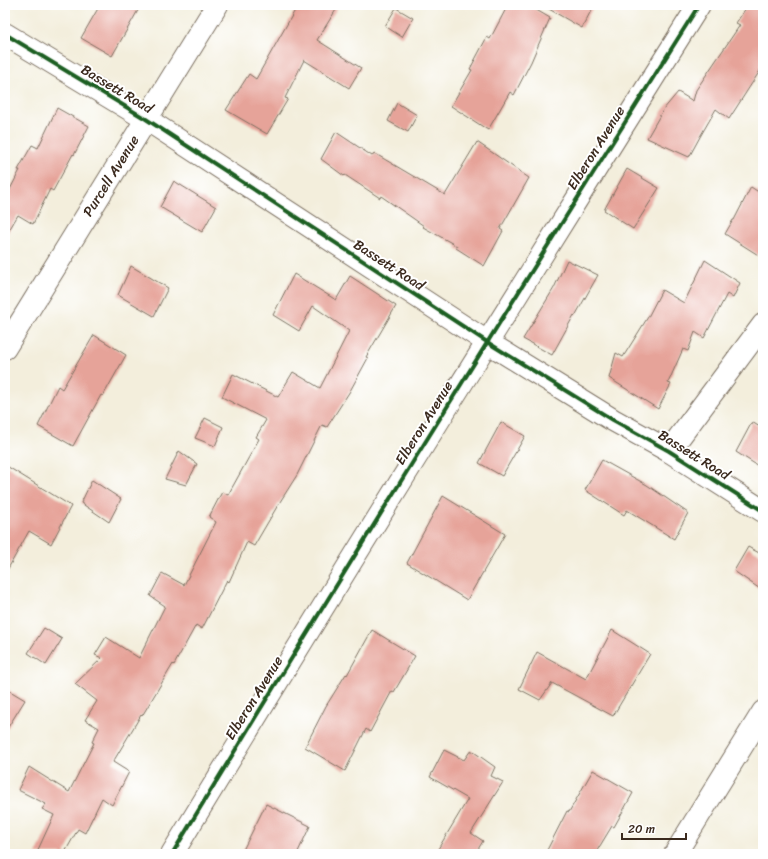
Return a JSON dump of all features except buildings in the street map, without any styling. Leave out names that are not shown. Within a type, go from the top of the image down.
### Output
[{"type":"street","name":"Purcell Avenue","points":[[5,348],[217,5]]},
{"type":"street","name":"Elberon Avenue","points":[[172,854],[487,342],[698,5]]},
{"type":"street","name":"Bassett Road","points":[[5,34],[146,120],[487,342],[613,420],[669,451],[763,512]]},
{"type":"street","points":[[669,451],[763,325]]},
{"type":"street","points":[[676,854],[763,712]]},
{"type":"cycle path","points":[[172,854],[434,428],[699,5]]},
{"type":"cycle path","points":[[5,34],[146,119],[487,342],[613,420],[669,451],[763,511]]}]
